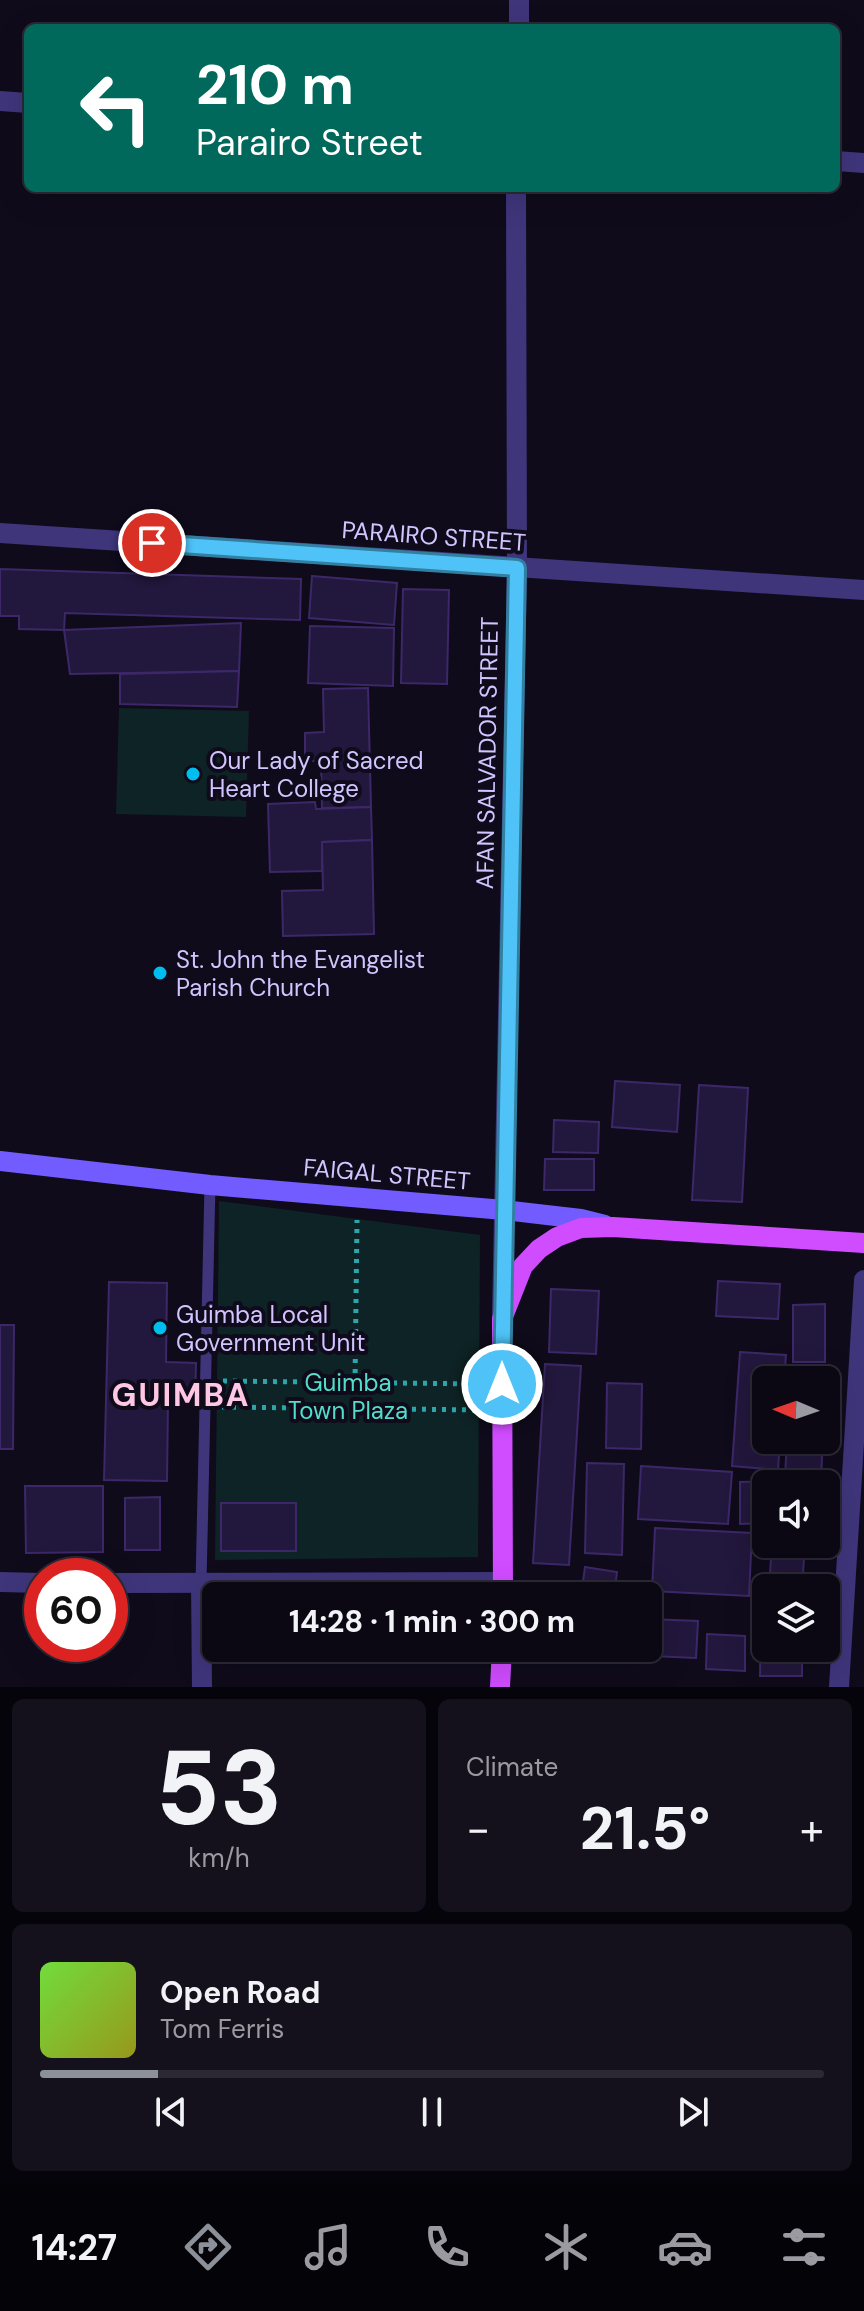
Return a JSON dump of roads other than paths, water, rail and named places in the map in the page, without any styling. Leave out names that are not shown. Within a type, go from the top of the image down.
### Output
[{"type":"main road","name":"FAIGAL STREET","points":[[0,1161],[210,1185],[504,1210],[581,1219],[613,1227],[864,1243]]},
{"type":"main road","name":"AFAN SALVADOR STREET","points":[[503,1582],[502,1319],[523,1266],[539,1249],[557,1237],[581,1228],[613,1227]]},
{"type":"main road","points":[[500,1687],[501,1662]]},
{"type":"street","points":[[519,0],[519,24]]},
{"type":"street","points":[[0,101],[24,103]]},
{"type":"street","points":[[840,161],[864,163]]},
{"type":"street","name":"AFAN SALVADOR STREET","points":[[502,1319],[517,568],[516,192]]},
{"type":"street","name":"PARAIRO STREET","points":[[0,533],[864,590]]},
{"type":"street","points":[[839,1687],[864,1280]]},
{"type":"street","points":[[0,1582],[24,1583]]},
{"type":"street","points":[[128,1583],[201,1583],[202,1687]]},
{"type":"lane","points":[[201,1583],[210,1185]]},
{"type":"place","name":"Our Lady of Sacred Heart College","points":[[193,774]]},
{"type":"place","name":"St. John the Evangelist Parish Church","points":[[160,973]]},
{"type":"place","name":"Guimba Local Government Unit","points":[[160,1328]]},
{"type":"district","name":"GUIMBA","points":[[181,1395]]},
{"type":"park label","name":"Guimba Town Plaza","points":[[348,1396]]}]
